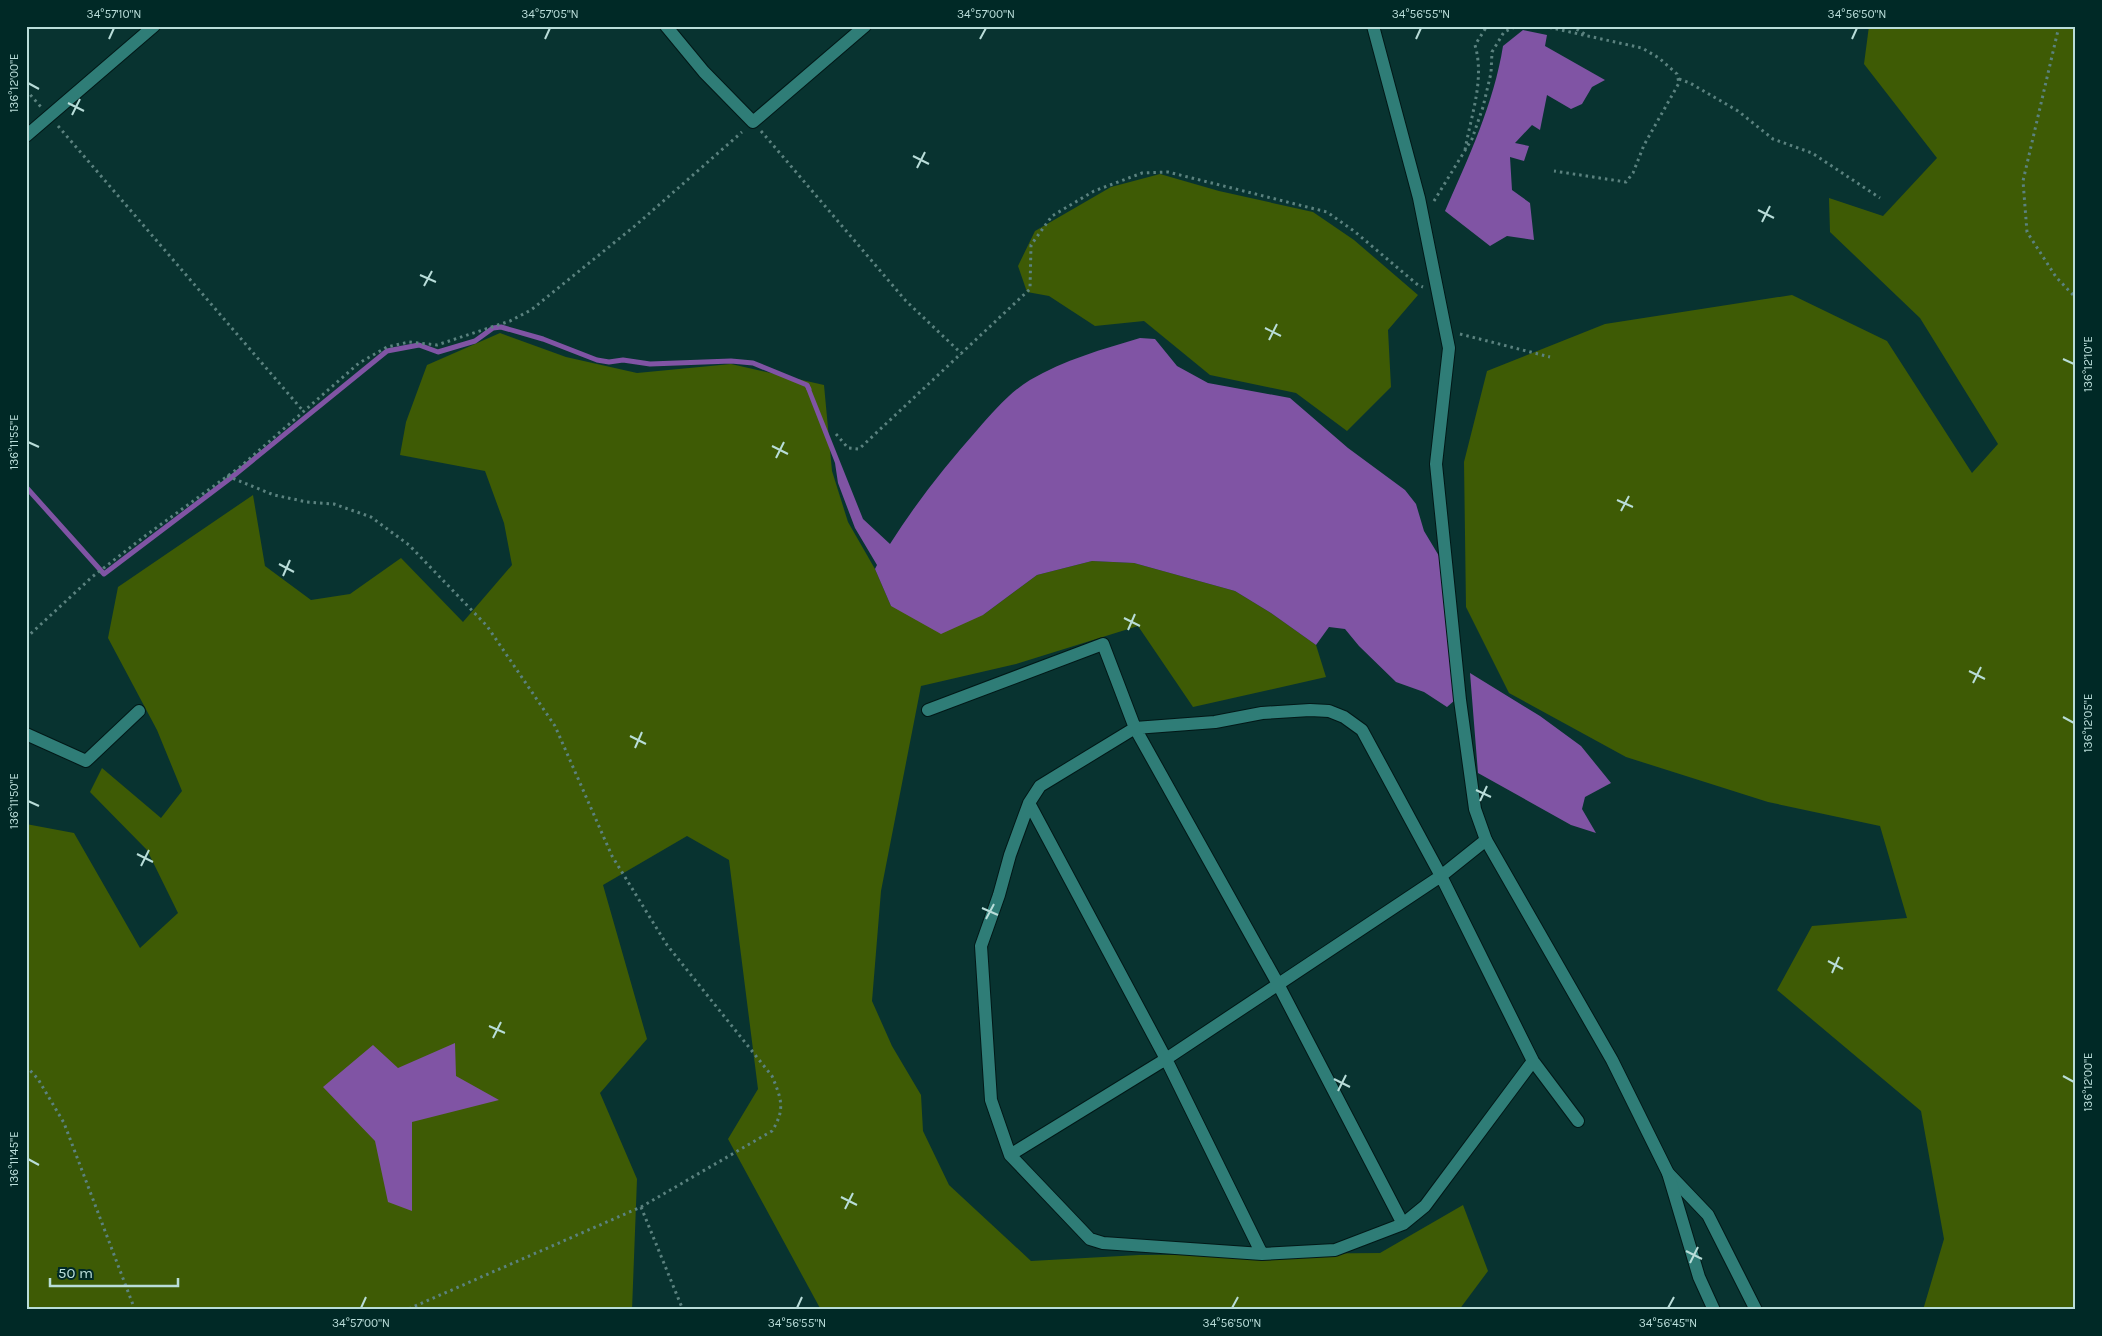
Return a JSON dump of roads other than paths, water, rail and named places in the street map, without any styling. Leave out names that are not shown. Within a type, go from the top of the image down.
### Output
[{"type":"street","points":[[26,136],[154,26]]},
{"type":"street","points":[[666,26],[704,72],[753,122],[865,26]]},
{"type":"street","points":[[1373,26],[1423,219],[1449,348],[1436,464],[1462,720],[1475,809],[1486,840],[1612,1060],[1668,1173],[1699,1277],[1714,1310]]},
{"type":"street","points":[[928,710],[1103,644],[1135,728],[1278,984],[1403,1224]]},
{"type":"street","points":[[1533,1061],[1425,1206],[1403,1224],[1335,1250],[1262,1254],[1103,1243],[1090,1240],[1010,1155],[991,1100],[981,946],[1029,803],[1040,786],[1135,728],[1215,722],[1262,713],[1310,710],[1329,711],[1344,717],[1362,730],[1441,876],[1533,1061],[1578,1121]]},
{"type":"street","points":[[26,734],[86,762],[139,711]]},
{"type":"street","points":[[1029,803],[1166,1059],[1262,1254]]},
{"type":"street","points":[[1010,1155],[1166,1059],[1441,876],[1486,840]]},
{"type":"street","points":[[1668,1173],[1708,1215],[1756,1310]]},
{"type":"waterway","points":[[26,487],[104,574],[232,477],[387,351],[419,345],[438,352],[475,341],[493,328],[501,327],[543,339],[597,360],[609,362],[623,360],[650,364],[731,361],[753,363],[807,385],[809,389]]}]
